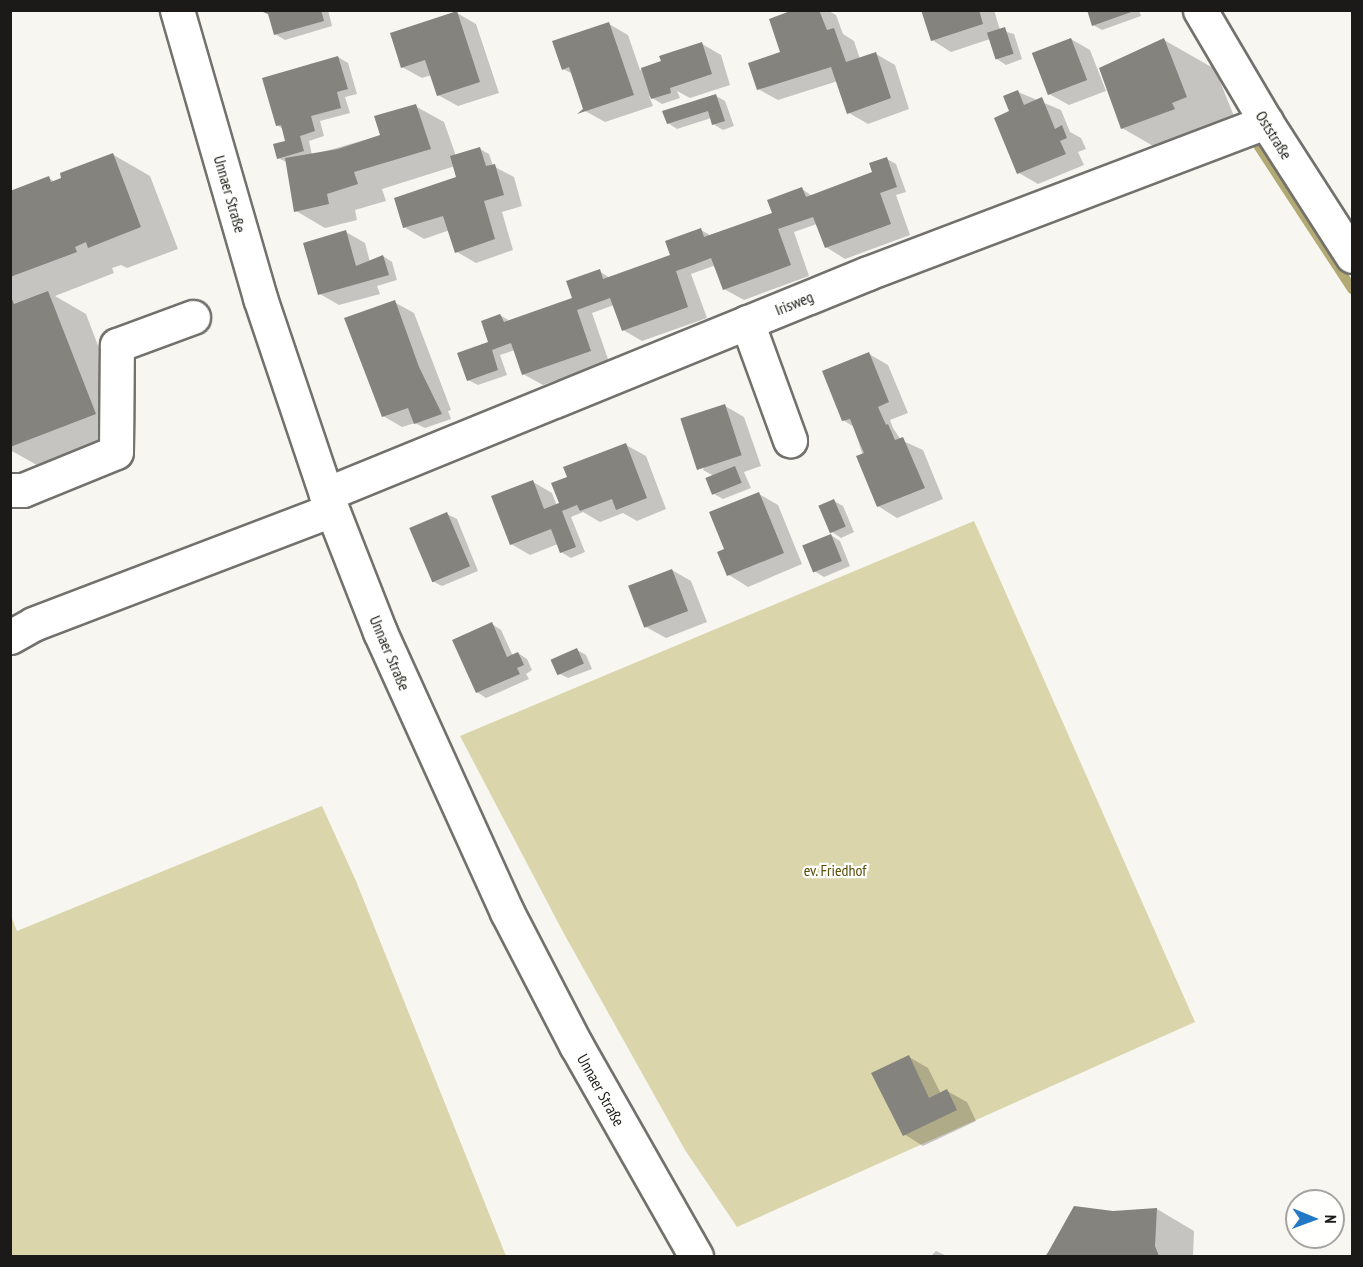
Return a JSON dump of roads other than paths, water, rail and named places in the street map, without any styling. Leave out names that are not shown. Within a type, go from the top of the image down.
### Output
[{"type":"main road","name":"Unnaer Straße","points":[[177,10],[260,298],[329,502],[385,643],[507,912],[576,1045],[696,1257]]},
{"type":"main road","name":"Oststraße","points":[[1200,10],[1266,122],[1353,256]]},
{"type":"main road","name":"Irisweg","points":[[10,637],[33,624],[329,502],[747,322],[1266,122]]},
{"type":"main road","points":[[10,490],[23,490],[116,452],[117,345],[193,317]]},
{"type":"main road","points":[[747,322],[790,440]]},
{"type":"waterway","points":[[1252,136],[1352,289]]},
{"type":"park label","name":"ev. Friedhof","points":[[835,870]]}]
